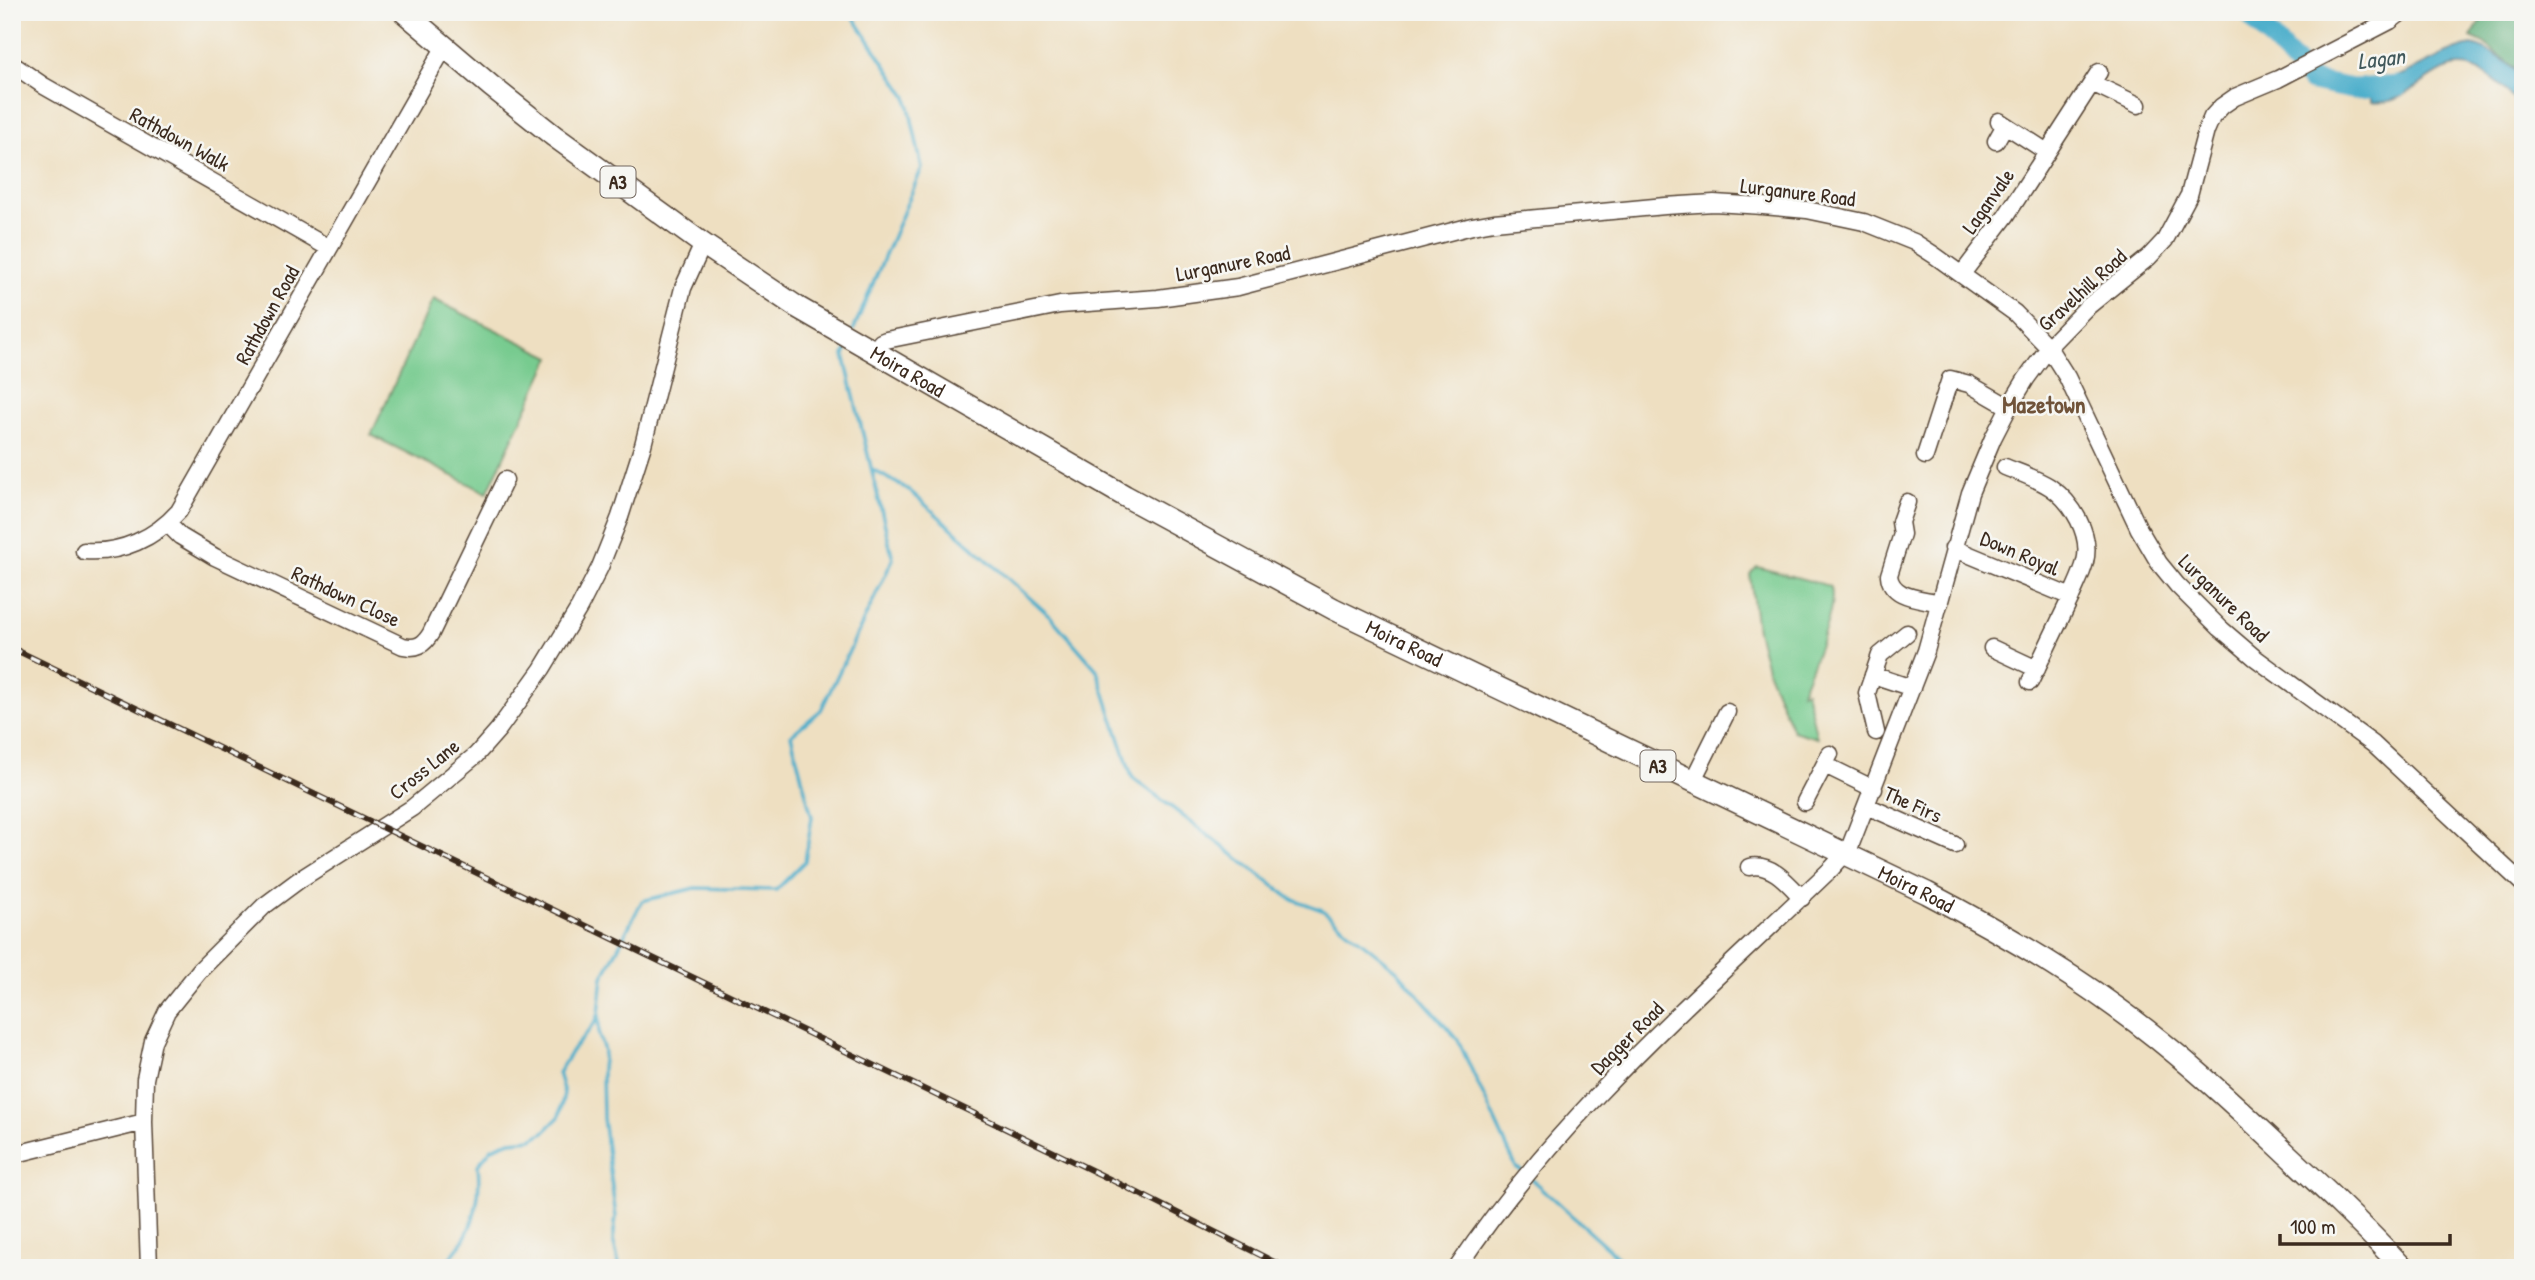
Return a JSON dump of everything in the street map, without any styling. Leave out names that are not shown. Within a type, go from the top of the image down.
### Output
[{"type":"highway","name":"Moira Road","points":[[404,12],[554,136],[788,302],[1125,496],[1272,576],[1407,645],[1975,918],[2040,956],[2117,1007],[2205,1077],[2370,1233],[2403,1268]]},
{"type":"street","name":"Gravelhill Road","points":[[1844,855],[1874,789],[1912,688],[1975,482],[2009,407],[2048,347],[2087,308],[2140,265],[2165,240],[2189,195],[2206,131],[2212,117],[2222,106],[2235,97],[2278,79],[2393,15]]},
{"type":"street","name":"Rathdown Road","points":[[84,551],[109,551],[130,545],[168,524],[188,499],[445,46]]},
{"type":"street","name":"Rathdown Walk","points":[[12,64],[55,93],[329,248]]},
{"type":"street","name":"Laganvale","points":[[1962,274],[2006,216],[2095,77],[2138,105]]},
{"type":"street","name":"Laganvale","points":[[1996,141],[2002,123],[2047,152]]},
{"type":"street","name":"Lurganure Road","points":[[859,342],[881,342],[1059,305],[1195,294],[1238,287],[1472,226],[1714,203],[1841,215],[1888,230],[1914,242],[1962,274],[2015,313],[2048,347],[2067,377],[2139,529],[2177,585],[2254,657],[2373,744],[2523,884]]},
{"type":"street","name":"Cross Lane","points":[[149,1268],[145,1079],[153,1041],[167,1011],[181,992],[264,906],[299,880],[412,808],[469,762],[498,730],[560,642],[600,567],[620,517],[643,445],[683,288],[703,244]]},
{"type":"street","points":[[1925,456],[1951,379],[1969,384],[2009,407]]},
{"type":"street","name":"Down Royal","points":[[1991,649],[2034,676],[2086,561],[2086,539],[2067,504],[2048,486],[2005,467]]},
{"type":"street","name":"Rathdown Close","points":[[168,524],[180,536],[215,557],[403,646],[413,648],[426,641],[431,633],[505,480]]},
{"type":"street","points":[[1906,502],[1900,522],[1902,534],[1889,575],[1890,581],[1900,593],[1940,603]]},
{"type":"street","name":"Down Royal","points":[[1954,548],[2071,597]]},
{"type":"street","points":[[1876,732],[1867,693],[1880,655],[1907,633]]},
{"type":"street","points":[[1874,675],[1912,688]]},
{"type":"street","points":[[1692,782],[1727,712]]},
{"type":"street","points":[[1805,802],[1827,759],[1874,789]]},
{"type":"street","name":"The Firs","points":[[1867,806],[1949,838]]},
{"type":"street","name":"Dagger Road","points":[[1457,1268],[1534,1167],[1638,1055],[1844,855]]},
{"type":"street","points":[[1749,867],[1757,865],[1783,877],[1801,898]]},
{"type":"street","points":[[12,1155],[144,1122]]},
{"type":"green space","points":[[2486,12],[2523,12],[2523,75],[2484,43],[2471,37]]},
{"type":"green space","points":[[433,299],[551,357],[487,493],[371,435]]},
{"type":"green space","points":[[1757,567],[1830,586],[1831,607],[1827,622],[1801,692],[1806,691],[1817,738],[1793,731],[1768,672],[1757,631],[1750,574]]},
{"type":"water","points":[[2472,45],[2495,54],[2516,71],[2523,85],[2523,113],[2497,83],[2468,67],[2454,67],[2440,72],[2402,96],[2387,102],[2371,102],[2371,82],[2397,76],[2446,53]]},
{"type":"waterway","points":[[850,12],[907,97],[922,168],[853,331]]},
{"type":"waterway","name":"Lagan","points":[[2247,12],[2312,81],[2353,89],[2399,86]]},
{"type":"waterway","points":[[620,1268],[613,1240],[616,1217],[603,1118],[604,1051],[599,1035],[603,977],[642,901],[695,888],[776,890],[805,861],[812,817],[791,735],[821,710],[893,559],[844,355],[848,345]]},
{"type":"waterway","points":[[873,470],[909,490],[1050,616],[1097,670],[1132,777],[1290,898],[1322,910],[1397,970],[1458,1040],[1516,1167],[1524,1173]]},
{"type":"waterway","points":[[439,1268],[459,1246],[472,1221],[478,1194],[478,1165],[492,1148],[510,1141],[532,1139],[544,1132],[559,1117],[564,1093],[558,1073],[598,1016]]},
{"type":"waterway","points":[[1530,1178],[1630,1268]]},
{"type":"railway","points":[[12,648],[1122,1185],[1286,1268]]},
{"type":"district","name":"Mazetown","points":[[2044,404]]}]
